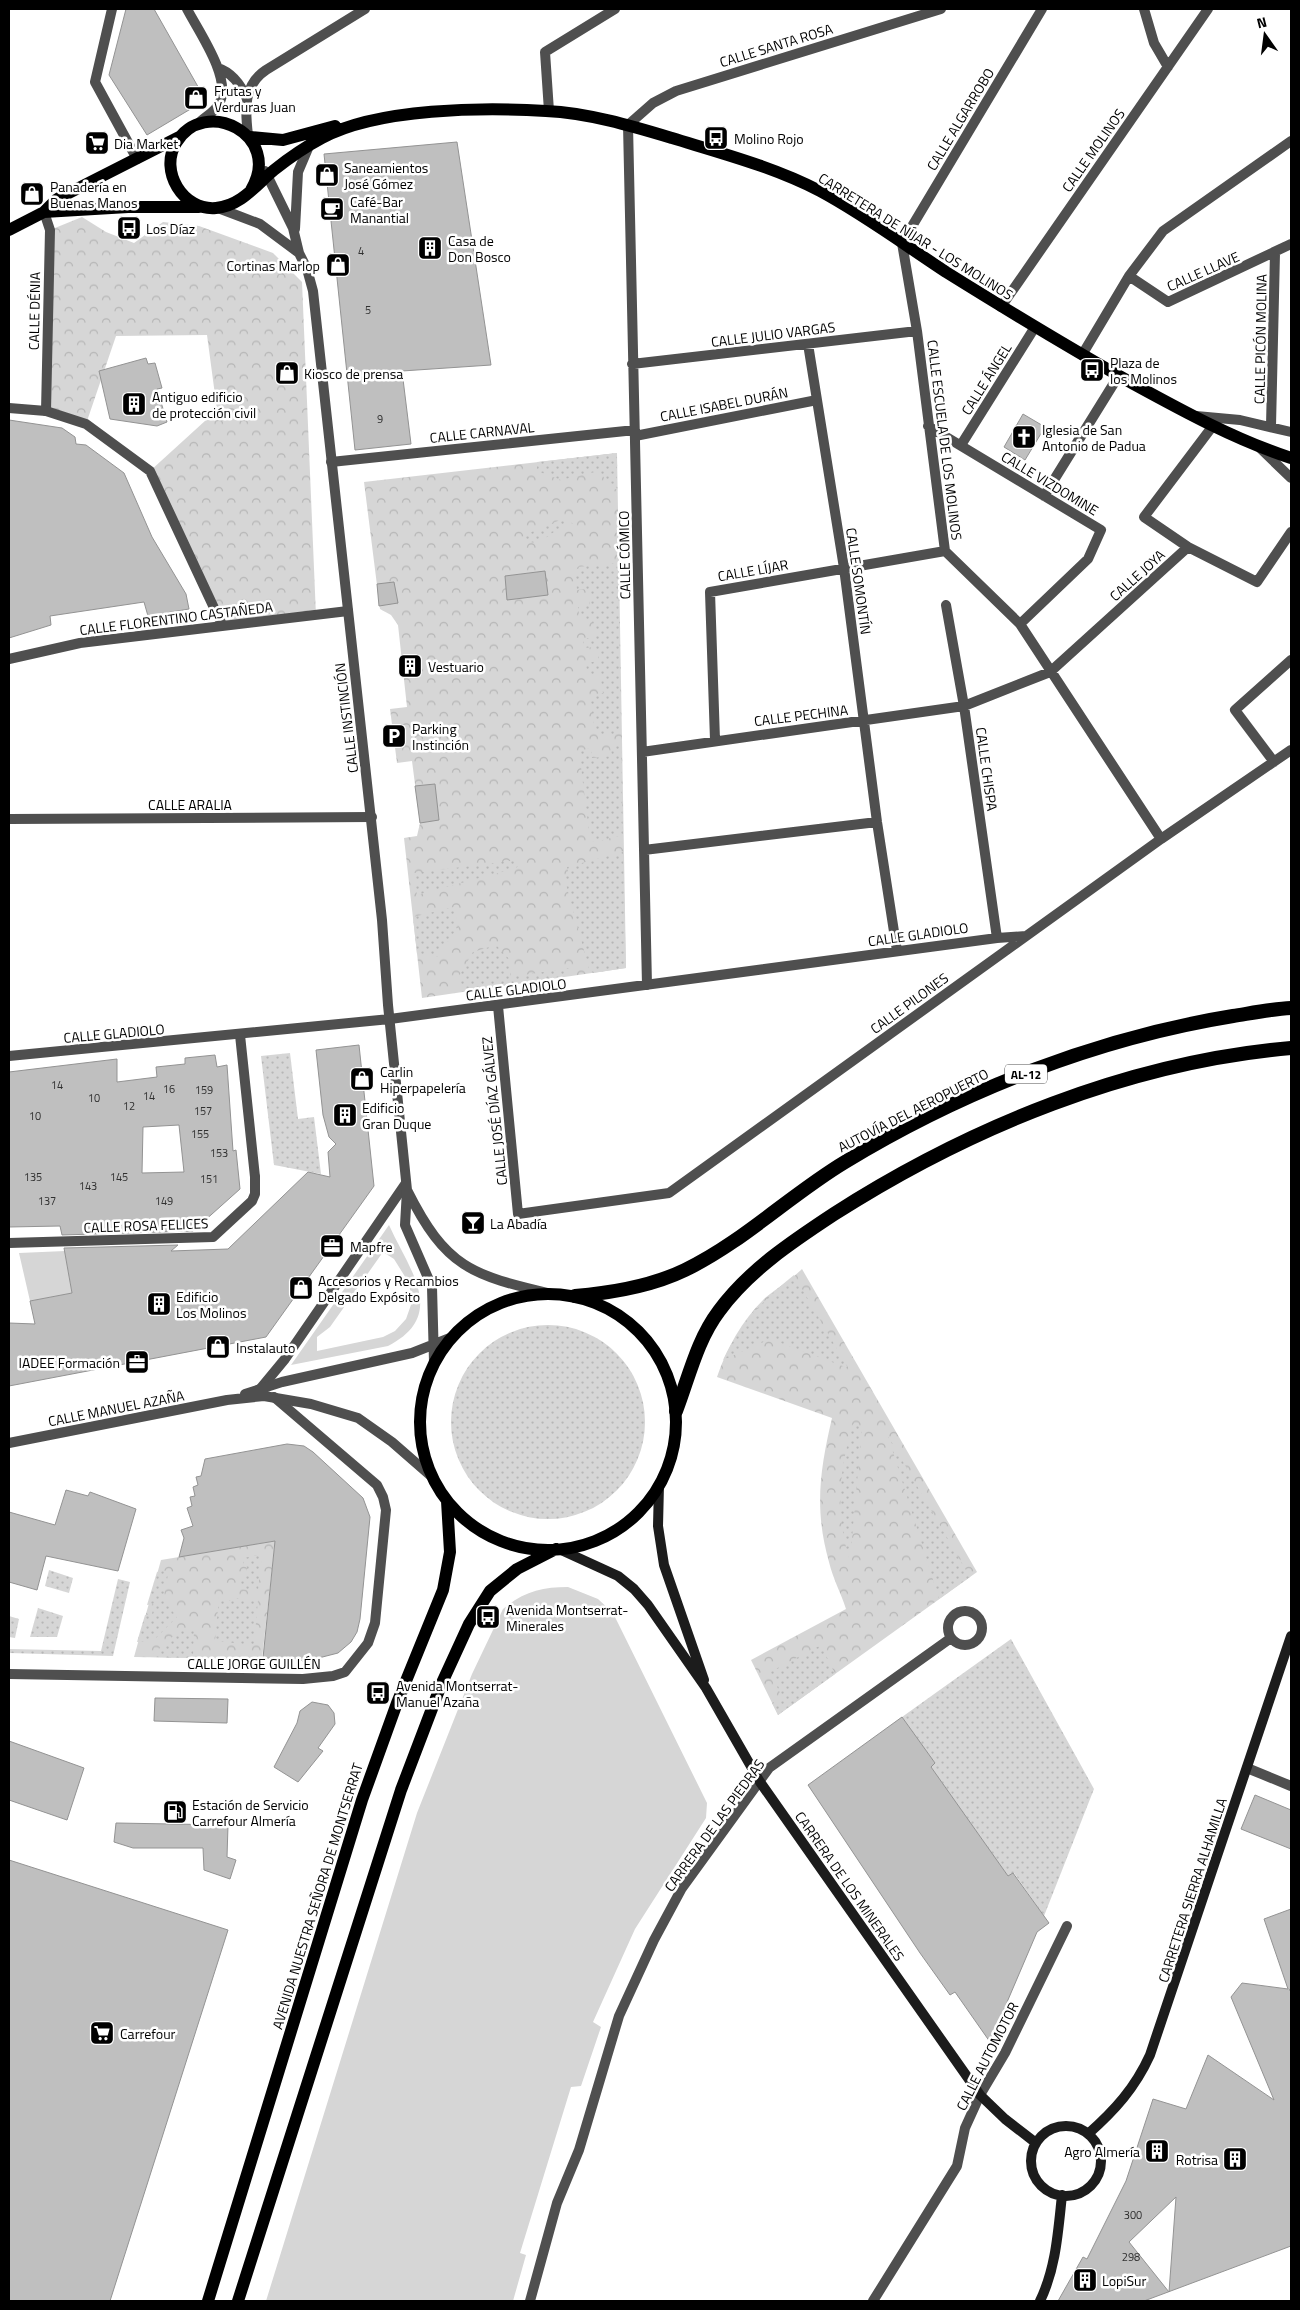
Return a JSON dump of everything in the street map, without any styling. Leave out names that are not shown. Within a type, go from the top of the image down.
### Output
[{"type":"highway","name":"AUTOVÍA DEL AEROPUERTO","points":[[574,1296],[624,1289],[685,1270],[720,1250],[796,1193],[853,1157],[895,1134],[995,1086],[1073,1056],[1181,1024],[1291,1008]]},
{"type":"highway","points":[[676,1411],[707,1330],[718,1311],[738,1288],[762,1266],[806,1232],[892,1179],[999,1125],[1086,1093],[1198,1063],[1252,1051],[1291,1048]]},
{"type":"main road","name":"CARRETERA DE NÍJAR - LOS MOLINOS","points":[[44,212],[57,200],[181,136],[195,126],[209,122],[224,122],[239,128],[249,136],[283,140],[330,127],[457,110],[549,111],[628,125],[719,152],[820,191],[1001,307],[1082,355],[1212,427],[1260,448],[1291,458]]},
{"type":"main road","name":"CARRETERA DE NÍJAR - LOS MOLINOS","points":[[44,212],[128,207],[218,208],[237,202],[267,176],[309,146],[350,125]]},
{"type":"main road","points":[[181,136],[172,151],[170,164],[172,175],[178,188],[187,200],[204,208]]},
{"type":"main road","points":[[249,136],[259,160],[258,175],[251,190]]},
{"type":"main road","points":[[9,230],[44,212]]},
{"type":"main road","points":[[552,1294],[574,1296],[597,1303],[618,1314],[644,1337],[658,1356],[668,1377],[676,1411],[676,1433],[672,1455],[659,1485],[643,1507],[622,1526],[592,1541],[558,1549],[531,1549],[495,1539],[464,1519],[447,1501],[431,1476],[422,1451],[419,1424],[424,1387],[434,1362],[450,1338],[470,1320],[500,1302],[526,1295],[552,1294]]},
{"type":"main road","name":"CARRERA DE LOS MINERALES","points":[[659,1485],[658,1526],[664,1565],[691,1639],[706,1688]]},
{"type":"main road","name":"AVENIDA NUESTRA SEÑORA DE MONTSERRAT","points":[[208,2301],[362,1800],[393,1712],[444,1590],[450,1552],[447,1501]]},
{"type":"main road","points":[[238,2301],[401,1790],[441,1686],[469,1624],[490,1591],[517,1570],[558,1549]]},
{"type":"main road","name":"CARRERA DE LOS MINERALES","points":[[558,1549],[608,1571],[634,1589],[648,1605],[706,1688],[760,1782],[980,2094],[1036,2143]]},
{"type":"main road","name":"CARRETERA SIERRA ALHAMILLA","points":[[1088,2134],[1123,2102],[1140,2079],[1150,2056],[1291,1636]]},
{"type":"main road","points":[[1060,2126],[1080,2129],[1088,2134],[1099,2150],[1100,2170],[1089,2186],[1072,2195],[1062,2195],[1052,2193],[1037,2181],[1031,2162],[1036,2143],[1042,2135],[1060,2126]]},
{"type":"main road","points":[[1040,2301],[1050,2281],[1062,2195]]},
{"type":"street","points":[[112,9],[95,82],[137,158]]},
{"type":"street","points":[[187,9],[218,68],[223,86],[220,103],[213,113],[195,126]]},
{"type":"street","points":[[249,136],[247,99],[252,81],[261,73],[365,9]]},
{"type":"street","points":[[549,111],[545,52],[615,9]]},
{"type":"street","name":"CALLE SANTA ROSA","points":[[628,125],[653,102],[676,91],[942,9]]},
{"type":"street","name":"CALLE ALGARROBO","points":[[902,243],[1042,9]]},
{"type":"street","points":[[1144,9],[1154,43],[1168,66]]},
{"type":"street","name":"CALLE MOLINOS","points":[[1001,307],[1208,9]]},
{"type":"street","points":[[218,68],[225,70],[238,81],[247,99]]},
{"type":"street","name":"CALLE CÓMICO","points":[[628,125],[647,985]]},
{"type":"street","points":[[1082,355],[1129,276],[1163,231],[1291,141]]},
{"type":"street","name":"CALLE INSTINCIÓN","points":[[295,235],[298,172],[309,146]]},
{"type":"street","name":"CALLE INSTINCIÓN","points":[[259,160],[295,235],[299,253],[307,269],[313,291],[372,817],[407,1187],[406,1225],[432,1287],[434,1362]]},
{"type":"street","points":[[218,208],[260,224],[299,253]]},
{"type":"street","name":"CALLE DÉNIA","points":[[44,212],[50,230],[46,411]]},
{"type":"street","name":"CALLE ESCUELA DE LOS MOLINOS","points":[[902,243],[917,331],[928,426],[946,551],[1020,624],[1161,839]]},
{"type":"street","name":"CALLE LLAVE","points":[[1129,276],[1168,302],[1276,253],[1291,244]]},
{"type":"street","name":"CALLE PICÓN MOLINA","points":[[1271,426],[1276,253]]},
{"type":"street","name":"CALLE ÁNGEL","points":[[961,445],[1035,327]]},
{"type":"street","name":"CALLE JULIO VARGAS","points":[[632,364],[917,331]]},
{"type":"street","name":"CALLE SOMONTÍN","points":[[808,344],[844,568],[877,822],[897,951]]},
{"type":"street","points":[[1044,496],[1119,375]]},
{"type":"street","name":"CALLE ISABEL DURÁN","points":[[635,433],[817,400]]},
{"type":"street","points":[[9,408],[46,411],[86,424],[150,471],[222,625]]},
{"type":"street","points":[[1191,415],[1271,426],[1291,432]]},
{"type":"street","name":"CALLE VIZDOMINE","points":[[928,426],[1101,530],[1088,559],[1020,624]]},
{"type":"street","name":"CALLE JOYA","points":[[964,706],[1050,672],[1188,547],[1144,517],[1212,427]]},
{"type":"street","name":"CALLE CARNAVAL","points":[[331,462],[635,433]]},
{"type":"street","points":[[1260,448],[1291,478]]},
{"type":"street","points":[[1188,547],[1257,582],[1291,532]]},
{"type":"street","name":"CALLE LÍJAR","points":[[715,740],[710,592],[946,551]]},
{"type":"street","name":"CALLE CHISPA","points":[[946,605],[964,706],[997,938]]},
{"type":"street","name":"CALLE FLORENTINO CASTAÑEDA","points":[[9,659],[80,643],[348,611]]},
{"type":"street","points":[[1274,762],[1235,710],[1291,660]]},
{"type":"street","name":"CALLE PECHINA","points":[[642,752],[715,740],[964,706]]},
{"type":"street","name":"CALLE PILONES","points":[[518,1214],[669,1193],[1161,839],[1291,750]]},
{"type":"street","name":"CALLE ARALIA","points":[[9,819],[372,817]]},
{"type":"street","points":[[644,850],[877,822]]},
{"type":"street","name":"CALLE GLADIOLO","points":[[9,1056],[390,1019],[897,951],[1026,936]]},
{"type":"street","name":"CALLE JOSÉ DÍAZ GÁLVEZ","points":[[498,1006],[518,1214]]},
{"type":"street","name":"CALLE ROSA FELICES","points":[[9,1243],[213,1237],[252,1201],[255,1194],[256,1177],[240,1035]]},
{"type":"street","name":"CALLE INSTINCIÓN","points":[[407,1187],[420,1214],[439,1241],[463,1265],[505,1283],[552,1294]]},
{"type":"street","name":"CALLE MANUEL AZAÑA","points":[[260,1388],[286,1359],[407,1187]]},
{"type":"street","name":"CALLE MANUEL AZAÑA","points":[[227,1400],[260,1388],[412,1353],[434,1346],[450,1338]]},
{"type":"street","name":"CALLE MANUEL AZAÑA","points":[[9,1443],[250,1396],[274,1397],[332,1409],[358,1418],[392,1442],[431,1476]]},
{"type":"street","name":"CALLE JORGE GUILLÉN","points":[[9,1674],[303,1679],[333,1676],[350,1667],[368,1643],[375,1623],[386,1510],[384,1497],[377,1485],[274,1397]]},
{"type":"street","name":"CARRERA DE LAS PIEDRAS","points":[[530,2301],[557,2203],[579,2150],[620,2016],[654,1940],[682,1888],[769,1768],[951,1638]]},
{"type":"street","points":[[1247,1768],[1291,1786]]},
{"type":"street","name":"CALLE AUTOMOTOR","points":[[873,2301],[957,2166],[965,2128],[980,2094],[1005,2053],[1067,1926]]},
{"type":"green space","points":[[82,217],[106,232],[134,243],[163,222],[199,226],[273,253],[302,282],[316,616],[222,625],[150,471],[217,410],[207,335],[116,336],[86,424],[46,411],[50,230]]},
{"type":"green space","points":[[617,453],[626,968],[422,998],[404,838],[417,836],[420,823],[412,761],[397,763],[390,709],[407,707],[398,625],[391,615],[380,609],[364,482]]},
{"type":"green space","points":[[617,453],[617,489],[611,490],[603,476],[595,472],[561,480],[537,471],[537,462]]},
{"type":"green space","points":[[565,518],[573,524],[559,529],[537,542],[525,540],[524,535]]},
{"type":"green space","points":[[618,563],[621,733],[600,736],[595,732],[590,695],[603,693],[600,674],[587,675],[586,663],[599,661],[596,647],[584,648],[583,639],[595,637],[592,619],[580,620],[578,607],[590,605],[588,589],[577,590],[575,573],[578,567]]},
{"type":"green space","points":[[621,745],[623,835],[595,842],[590,840],[579,751],[591,748],[592,758],[612,756],[610,746]]},
{"type":"green space","points":[[623,852],[626,968],[593,973],[589,969],[564,877],[569,875],[567,867]]},
{"type":"green space","points":[[517,860],[518,866],[516,868],[417,895],[414,873]]},
{"type":"green space","points":[[454,907],[458,927],[437,957],[417,954],[413,917]]},
{"type":"green space","points":[[496,945],[510,960],[510,977],[570,968],[571,975],[461,992],[459,976],[473,952]]},
{"type":"green space","points":[[290,1053],[298,1119],[314,1117],[321,1174],[274,1165],[261,1056]]},
{"type":"green space","points":[[389,1225],[413,1274],[418,1290],[420,1305],[417,1320],[406,1334],[388,1346],[291,1365]],"holes":[[[383,1252],[394,1259],[409,1283],[412,1302],[406,1319],[395,1331],[383,1337],[317,1351],[317,1337],[330,1327]]]},
{"type":"green space","points":[[65,1251],[72,1293],[30,1301],[19,1253]]},
{"type":"green space","points":[[802,1269],[977,1572],[778,1715],[751,1660],[846,1609],[831,1568],[821,1524],[820,1490],[824,1455],[832,1418],[717,1377],[725,1356],[749,1316],[765,1298]]},
{"type":"green space","points":[[794,1275],[848,1368],[770,1339],[723,1360],[737,1335],[754,1313]]},
{"type":"green space","points":[[538,1325],[558,1325],[594,1336],[617,1353],[629,1368],[638,1385],[645,1412],[645,1432],[638,1459],[629,1476],[617,1491],[602,1503],[585,1512],[558,1519],[538,1519],[502,1508],[486,1497],[473,1484],[462,1468],[455,1450],[451,1432],[451,1412],[462,1376],[473,1360],[486,1347],[502,1336],[520,1329]]},
{"type":"green space","points":[[853,1424],[862,1427],[850,1561],[842,1527],[841,1492],[848,1441]]},
{"type":"green space","points":[[888,1436],[970,1577],[939,1599]]},
{"type":"green space","points":[[275,1541],[262,1659],[134,1657],[161,1560]]},
{"type":"green space","points":[[262,1554],[258,1591],[240,1589],[241,1578],[245,1578],[247,1567],[243,1566],[244,1558]]},
{"type":"green space","points":[[49,1570],[73,1578],[69,1593],[45,1586]]},
{"type":"green space","points":[[169,1570],[163,1599],[177,1617],[153,1641],[137,1642],[145,1615],[152,1614],[154,1604],[147,1605],[157,1572]]},
{"type":"green space","points":[[118,1579],[130,1582],[113,1656],[9,1653],[9,1649],[101,1651]]},
{"type":"green space","points":[[568,1587],[598,1599],[613,1613],[707,1803],[706,1818],[635,1929],[593,2022],[601,2027],[581,2086],[571,2087],[520,2253],[526,2255],[513,2301],[266,2301],[417,1813],[472,1674],[503,1609],[518,1598],[541,1589]]},
{"type":"green space","points":[[219,1597],[221,1600],[230,1601],[231,1598],[258,1600],[254,1645],[215,1641]]},
{"type":"green space","points":[[38,1608],[63,1616],[57,1637],[30,1637]]},
{"type":"green space","points":[[9,1616],[19,1619],[15,1638],[9,1637]]},
{"type":"green space","points":[[181,1629],[194,1630],[193,1658],[150,1657]]},
{"type":"green space","points":[[1011,1639],[1094,1789],[1044,1916],[1014,1873],[1008,1876],[931,1767],[935,1763],[902,1717]]},
{"type":"green space","points":[[821,1645],[835,1674],[778,1715],[772,1703],[782,1697],[770,1672]]},
{"type":"building","points":[[126,9],[154,9],[201,92],[199,104],[147,135],[109,75]]},
{"type":"building","points":[[457,142],[491,365],[402,371],[411,444],[355,450],[324,154]]},
{"type":"building","name":"Antiguo edificio de protección civil","points":[[146,358],[148,364],[155,363],[162,388],[157,389],[167,422],[157,426],[110,419],[99,371]]},
{"type":"building","name":"Iglesia de San Antonio de Padua","points":[[1023,414],[1045,427],[1025,460],[1004,447]]},
{"type":"building","points":[[9,420],[62,428],[75,437],[76,444],[86,445],[124,473],[152,537],[186,594],[189,609],[148,616],[144,602],[50,616],[51,625],[9,638]]},
{"type":"building","points":[[545,571],[548,595],[507,600],[505,576]]},
{"type":"building","points":[[394,582],[398,603],[379,606],[377,584]]},
{"type":"building","points":[[435,784],[439,820],[420,823],[415,786]]},
{"type":"building","points":[[359,1045],[374,1186],[266,1337],[9,1386],[9,1323],[35,1324],[30,1301],[72,1293],[64,1248],[178,1245],[171,1251],[228,1249],[308,1172],[330,1177],[328,1152],[336,1144],[329,1137],[323,1115],[316,1050]]},
{"type":"building","points":[[215,1055],[217,1067],[227,1065],[233,1151],[236,1150],[240,1189],[193,1231],[62,1235],[60,1226],[9,1227],[9,1072],[117,1059],[117,1082],[157,1077],[156,1067],[185,1064],[185,1058]],"holes":[[[179,1125],[184,1172],[142,1173],[143,1127]]]},
{"type":"building","points":[[287,1444],[304,1446],[313,1452],[363,1498],[370,1517],[360,1619],[357,1632],[351,1642],[338,1653],[303,1662],[300,1659],[263,1658],[275,1541],[179,1557],[184,1538],[181,1530],[193,1526],[187,1508],[192,1506],[190,1497],[195,1496],[193,1487],[198,1485],[196,1477],[201,1476],[205,1459]]},
{"type":"building","points":[[66,1490],[88,1496],[90,1492],[136,1509],[118,1571],[46,1556],[37,1590],[9,1582],[9,1512],[55,1525]]},
{"type":"building","points":[[155,1698],[228,1699],[227,1723],[154,1721]]},
{"type":"building","points":[[312,1702],[328,1705],[334,1713],[335,1724],[318,1748],[323,1751],[298,1782],[274,1767],[297,1723],[300,1711]]},
{"type":"building","points":[[902,1717],[935,1763],[931,1767],[1008,1876],[1013,1873],[1049,1923],[1037,1932],[990,2042],[955,1992],[950,1995],[920,1953],[808,1785]]},
{"type":"building","points":[[9,1741],[84,1768],[67,1820],[9,1800]]},
{"type":"building","points":[[1255,1795],[1291,1810],[1291,1849],[1241,1829]]},
{"type":"building","points":[[116,1823],[228,1825],[227,1857],[236,1860],[230,1879],[204,1870],[203,1848],[133,1848],[114,1842]]},
{"type":"building","name":"Carrefour","points":[[9,1860],[228,1930],[110,2301],[9,2301]]},
{"type":"building","name":"Rotrisa","points":[[1291,1909],[1291,1989],[1289,1990],[1291,1990],[1291,2246],[1169,2292],[1144,2301],[1058,2301],[1083,2257],[1087,2259],[1126,2181],[1153,2099],[1186,2109],[1208,2055],[1274,2100],[1231,1997],[1242,1983],[1288,1989],[1264,1919]],"holes":[[[1176,2197],[1169,2292],[1129,2242]]]},
{"type":"place","name":"Frutas y Verduras Juan","points":[[196,98]]},
{"type":"place","name":"Molino Rojo","points":[[716,138]]},
{"type":"place","name":"Dia Market","points":[[97,143]]},
{"type":"place","name":"Saneamientos José Gómez","points":[[327,175]]},
{"type":"place","name":"Panadería en Buenas Manos","points":[[32,194]]},
{"type":"place","name":"Café-Bar Manantial","points":[[332,209]]},
{"type":"place","name":"Los Díaz","points":[[129,228]]},
{"type":"place","name":"Casa de Don Bosco","points":[[430,248]]},
{"type":"place","name":"Cortinas Marlop","points":[[338,265]]},
{"type":"place","name":"Plaza de los Molinos","points":[[1092,370]]},
{"type":"place","name":"Kiosco de prensa","points":[[287,373]]},
{"type":"place","name":"Antiguo edificio de protección civil","points":[[134,404]]},
{"type":"place","name":"Iglesia de San Antonio de Padua","points":[[1024,437]]},
{"type":"place","name":"Vestuario","points":[[410,666]]},
{"type":"place","name":"Parking Instinción","points":[[394,736]]},
{"type":"place","name":"Carlin Hiperpapelería","points":[[362,1079]]},
{"type":"place","name":"Edificio Gran Duque","points":[[345,1115]]},
{"type":"place","name":"La Abadía","points":[[473,1223]]},
{"type":"place","name":"Mapfre","points":[[332,1246]]},
{"type":"place","name":"Accesorios y Recambios Delgado Expósito","points":[[301,1288]]},
{"type":"place","name":"Edificio Los Molinos","points":[[159,1304]]},
{"type":"place","name":"Instalauto","points":[[218,1347]]},
{"type":"place","name":"IADEE Formación","points":[[137,1362]]},
{"type":"place","name":"Avenida Montserrat- Minerales","points":[[488,1617]]},
{"type":"place","name":"Avenida Montserrat- Manuel Azaña","points":[[378,1693]]},
{"type":"place","name":"Estación de Servicio Carrefour Almería","points":[[175,1812]]},
{"type":"place","name":"Carrefour","points":[[102,2033]]},
{"type":"place","name":"Agro Almería","points":[[1157,2151]]},
{"type":"place","name":"Rotrisa","points":[[1235,2159]]},
{"type":"place","name":"LopiSur","points":[[1085,2280]]}]
